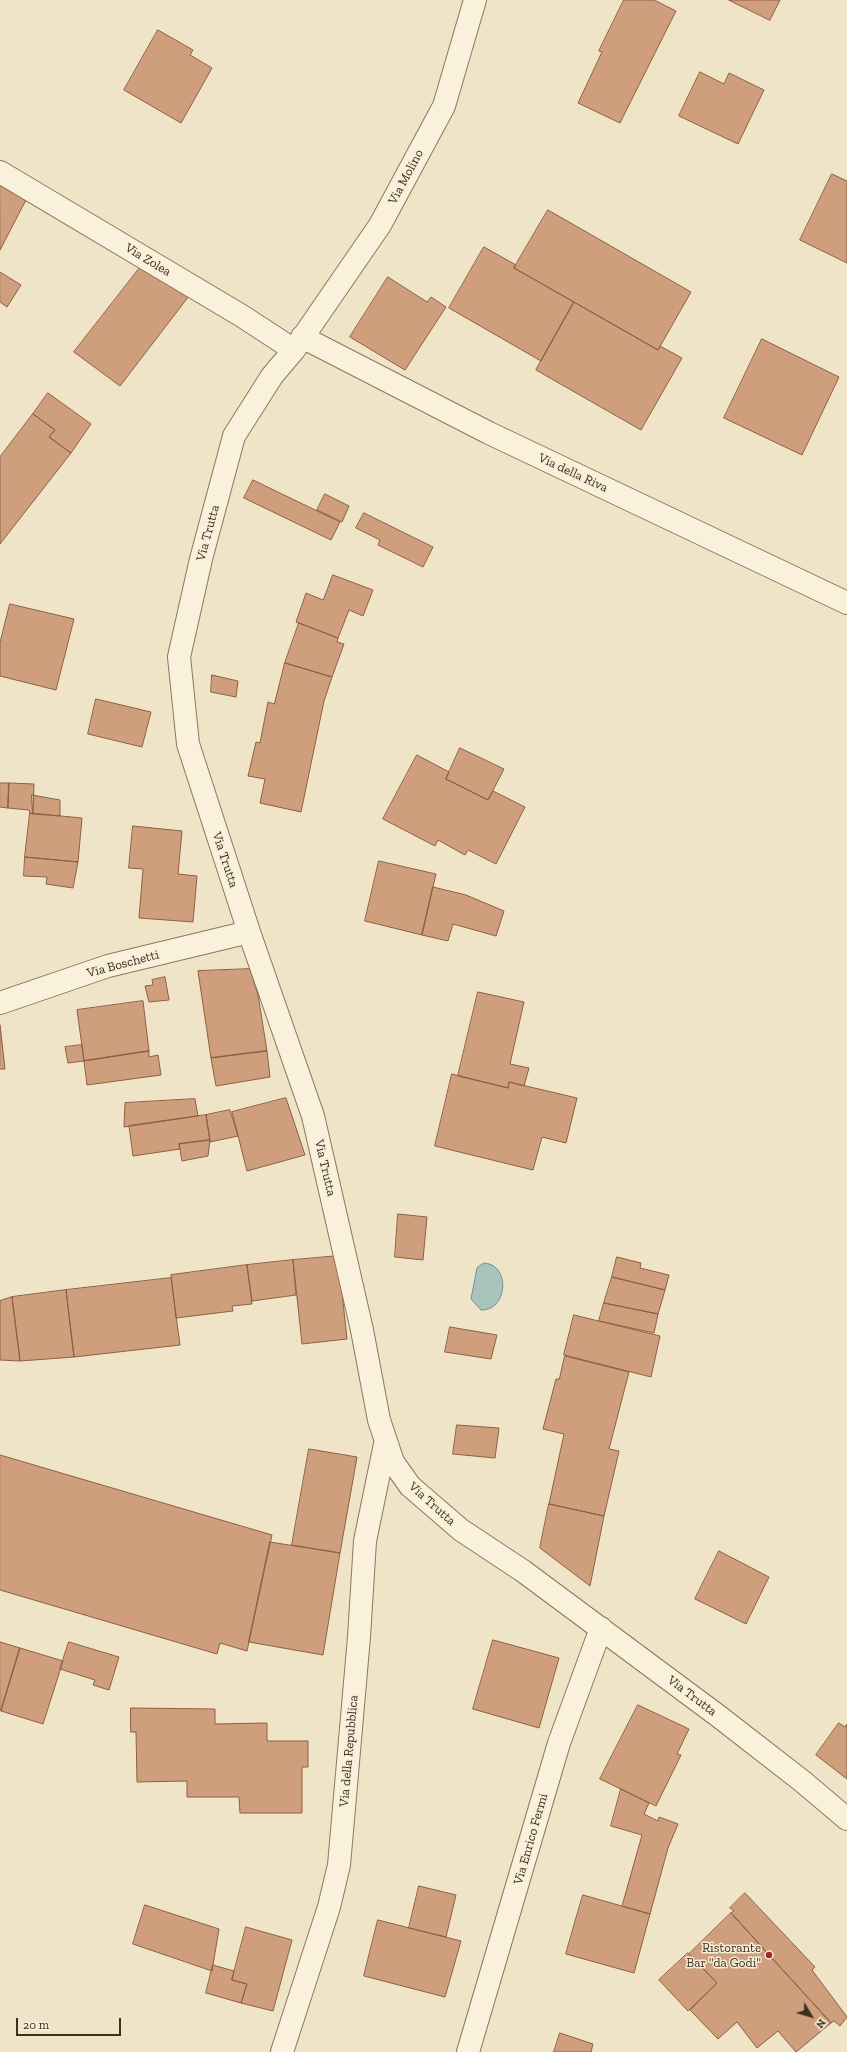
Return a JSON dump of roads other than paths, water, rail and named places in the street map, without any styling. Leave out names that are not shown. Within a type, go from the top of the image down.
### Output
[{"type":"street","name":"Via Molino","points":[[298,343],[380,225],[444,106],[474,0]]},
{"type":"street","name":"Via Zolea","points":[[0,172],[242,316],[298,343]]},
{"type":"street","name":"Via della Riva","points":[[298,343],[847,603]]},
{"type":"street","name":"Via Trutta","points":[[298,343],[272,376],[234,436],[201,559],[179,657],[188,744],[248,932],[313,1116],[385,1444],[393,1462],[410,1486],[462,1530],[523,1571],[718,1715],[802,1781],[847,1819]]},
{"type":"street","name":"Via Boschetti","points":[[0,1003],[108,966],[248,932]]},
{"type":"street","name":"Via della Repubblica","points":[[282,2052],[329,1907],[339,1865],[359,1637],[365,1541],[385,1444]]},
{"type":"street","name":"Via Enrico Fermi","points":[[468,2052],[559,1743],[601,1628]]},
{"type":"water","points":[[484,1263],[493,1265],[499,1271],[503,1287],[501,1296],[497,1303],[490,1308],[481,1310],[471,1299],[477,1268]]},
{"type":"place","name":"Ristorante Bar \"da Godi\"","points":[[769,1955]]}]
